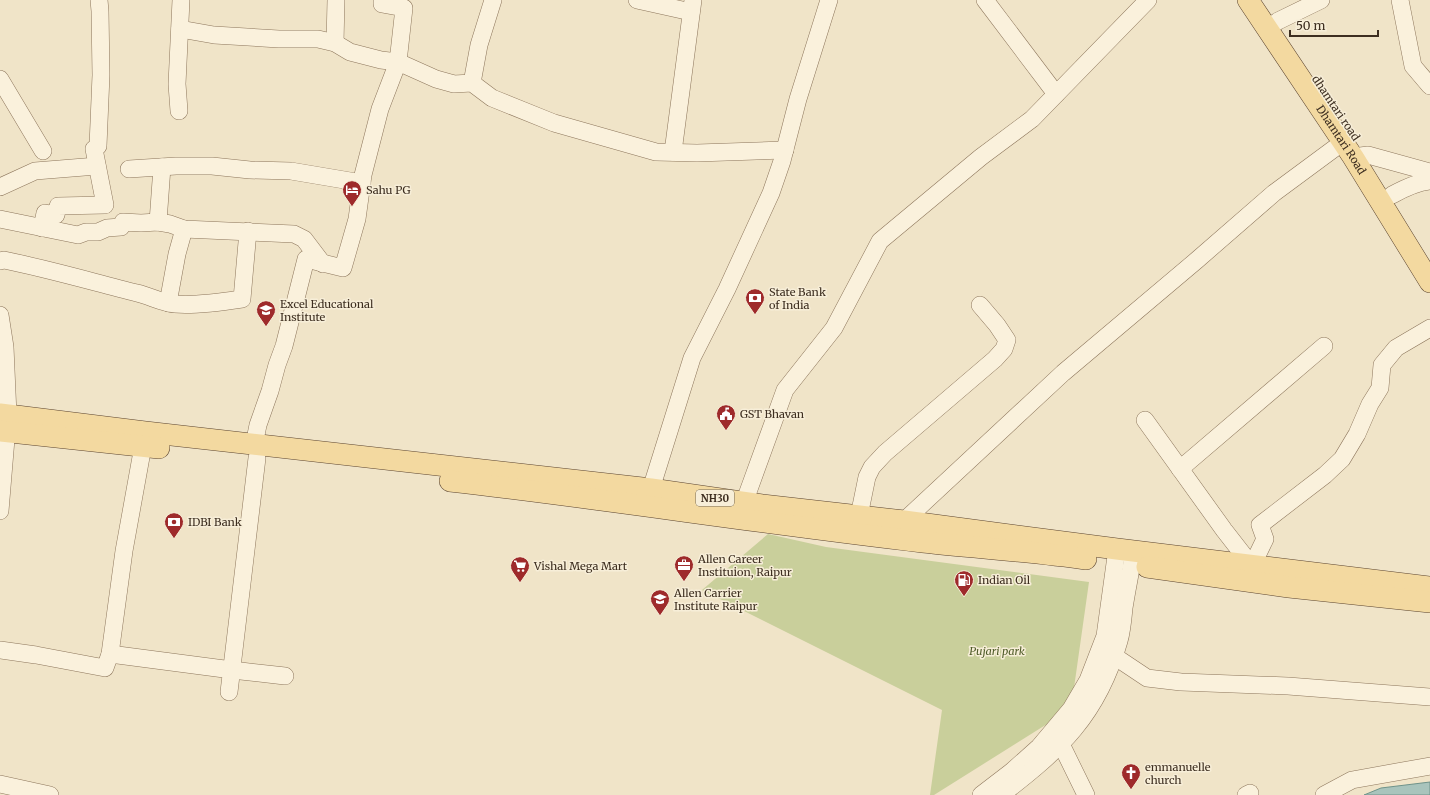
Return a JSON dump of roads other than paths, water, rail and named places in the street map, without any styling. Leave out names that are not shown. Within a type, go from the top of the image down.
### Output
[{"type":"main road","name":"Dhamtari Road","points":[[1248,0],[1273,25],[1354,151],[1430,282]]},
{"type":"main road","name":"dhamtari road","points":[[1264,0],[1273,25],[1354,151],[1392,195],[1430,259]]},
{"type":"main road","name":"NH30","points":[[4,423],[255,451],[681,512],[923,542],[1082,558],[1124,557],[1252,566],[1430,586]]},
{"type":"main road","name":"NH30","points":[[4,423],[143,446],[348,454],[651,489],[744,503],[904,521],[1124,557],[1289,587],[1430,602]]},
{"type":"street","points":[[42,228],[44,213],[56,215],[58,206],[105,205],[94,150],[98,146],[100,97],[99,0]]},
{"type":"street","points":[[179,111],[177,84],[181,0]]},
{"type":"street","points":[[335,43],[336,0]]},
{"type":"street","points":[[229,692],[258,425],[284,346],[306,259],[343,268],[357,219],[362,183],[380,109],[398,62],[404,8],[382,4],[382,0]]},
{"type":"street","points":[[472,84],[479,45],[493,0]]},
{"type":"street","points":[[636,0],[692,6],[673,152]]},
{"type":"street","points":[[651,489],[692,358],[724,295],[771,193],[829,0]]},
{"type":"street","points":[[985,0],[1056,94]]},
{"type":"street","points":[[744,503],[785,390],[834,328],[880,241],[981,157],[1032,119],[1148,0]]},
{"type":"street","points":[[1273,25],[1321,0]]},
{"type":"street","points":[[1400,0],[1413,66],[1430,86]]},
{"type":"street","points":[[180,28],[214,35],[279,39],[318,39],[335,43],[350,52],[381,60],[398,62],[436,79],[454,84],[472,84],[492,98],[554,123],[656,152],[785,150]]},
{"type":"street","points":[[0,79],[43,151]]},
{"type":"street","points":[[904,521],[1063,373],[1274,193],[1354,151],[1430,172]]},
{"type":"street","points":[[0,187],[35,171],[97,166]]},
{"type":"street","points":[[129,169],[162,166],[212,166],[250,170],[291,171],[362,183]]},
{"type":"street","points":[[158,222],[162,166]]},
{"type":"street","points":[[1392,195],[1425,181],[1430,181]]},
{"type":"street","points":[[0,219],[78,235],[86,232],[98,232],[107,228],[121,227],[123,222],[158,222],[184,229],[294,234],[304,239],[323,264]]},
{"type":"street","points":[[168,303],[177,254],[184,229]]},
{"type":"street","points":[[0,261],[4,260],[44,268],[168,303],[209,303],[242,299],[248,231]]},
{"type":"street","points":[[859,516],[867,478],[872,467],[884,453],[995,359],[1004,349],[1007,340],[1004,333],[980,304]]},
{"type":"street","points":[[0,315],[4,423],[0,511]]},
{"type":"street","points":[[1145,420],[1224,530],[1252,566],[1265,539],[1260,525],[1325,475],[1342,459],[1357,434],[1370,404],[1380,388],[1382,365],[1396,348],[1430,328]]},
{"type":"street","points":[[1180,469],[1324,346]]},
{"type":"street","points":[[0,650],[105,668],[110,654],[124,551],[143,446]]},
{"type":"street","points":[[1001,795],[1026,776],[1070,735],[1100,692],[1119,640],[1124,557]]},
{"type":"street","points":[[981,795],[1025,760],[1052,733],[1071,709],[1088,680],[1105,636],[1124,557]]},
{"type":"street","points":[[110,654],[285,676]]},
{"type":"street","points":[[1114,656],[1147,678],[1181,682],[1288,686],[1430,697]]},
{"type":"street","points":[[1061,744],[1086,795]]},
{"type":"street","points":[[1324,795],[1352,780],[1430,766]]},
{"type":"street","points":[[5,788],[50,795]]},
{"type":"water","points":[[1430,782],[1430,795],[1364,795],[1381,788]]},
{"type":"place","name":"Sahu PG","points":[[352,207]]},
{"type":"place","name":"State Bank of India","points":[[755,315]]},
{"type":"place","name":"Excel Educational Institute","points":[[266,327]]},
{"type":"place","name":"GST Bhavan","points":[[726,431]]},
{"type":"place","name":"IDBI Bank","points":[[174,539]]},
{"type":"place","name":"Allen Career Instituion, Raipur","points":[[684,582]]},
{"type":"place","name":"Vishal Mega Mart","points":[[520,583]]},
{"type":"place","name":"Indian Oil","points":[[964,597]]},
{"type":"place","name":"Allen Carrier Institute Raipur","points":[[660,616]]},
{"type":"place","name":"emmanuelle church","points":[[1131,790]]},
{"type":"park label","name":"Pujari park","points":[[997,651]]}]
